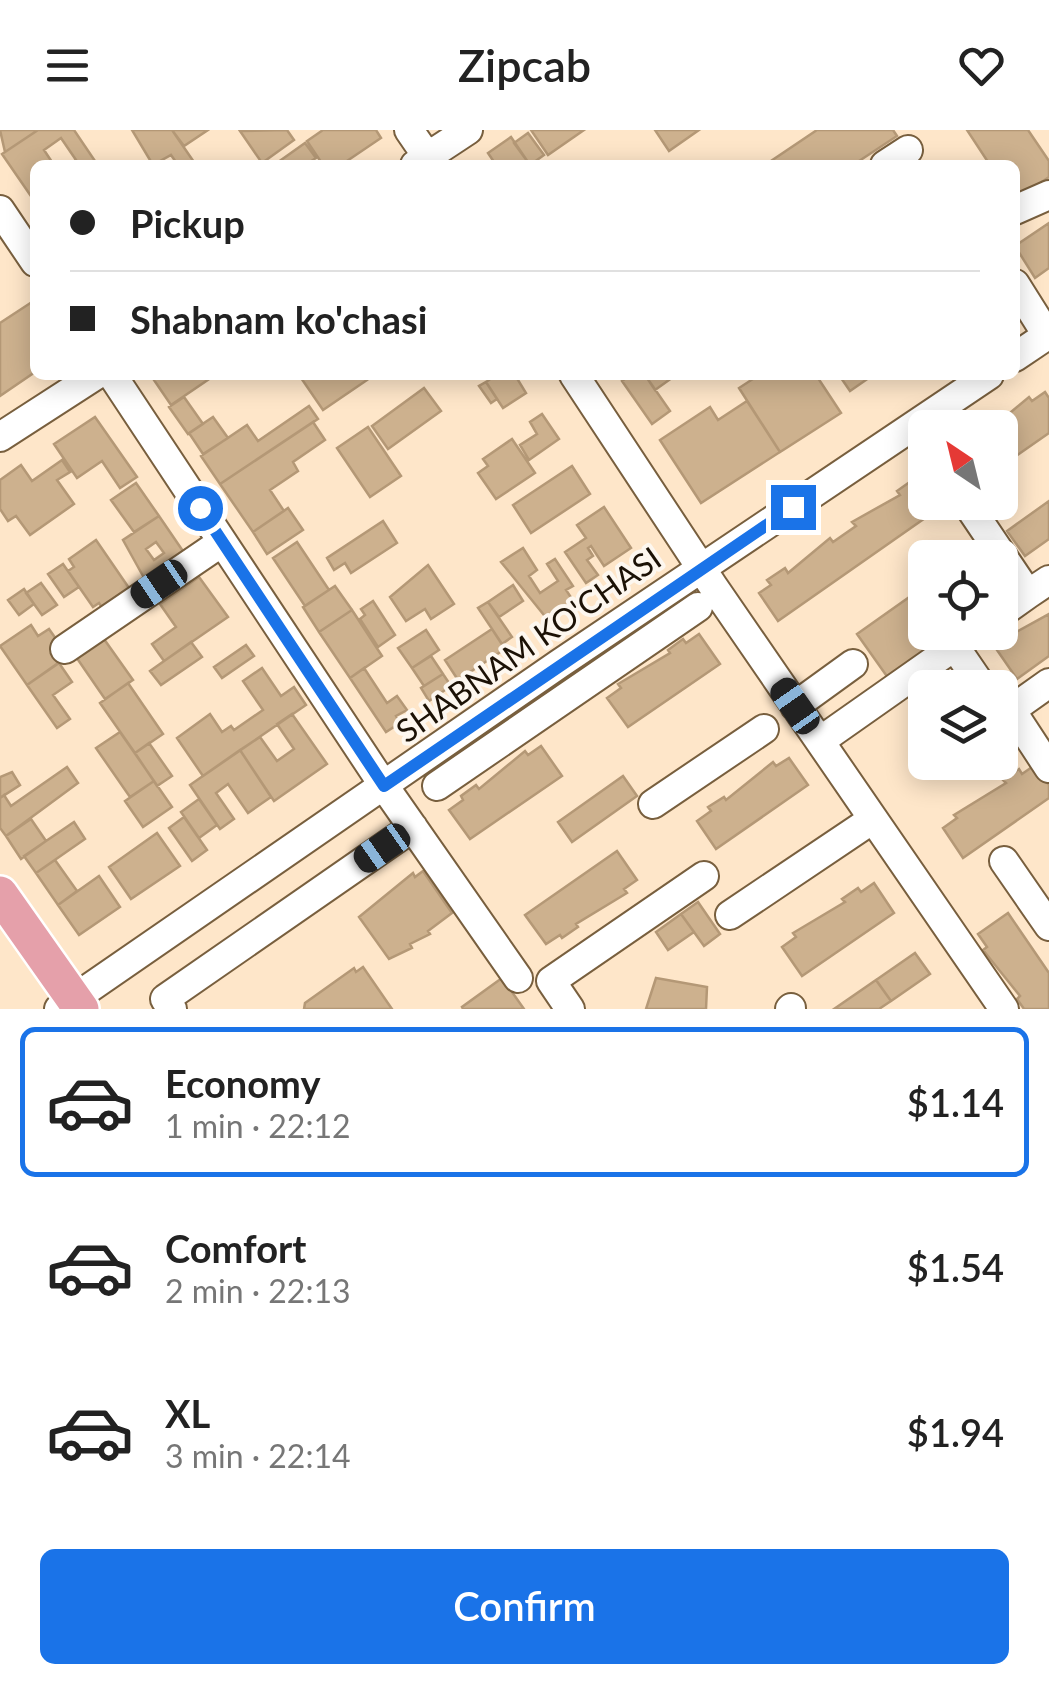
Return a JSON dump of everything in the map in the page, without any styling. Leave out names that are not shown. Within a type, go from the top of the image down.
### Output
[{"type":"main road","points":[[0,894],[71,1006]]},
{"type":"street","points":[[409,130],[424,160]]},
{"type":"street","points":[[428,160],[468,130]]},
{"type":"street","points":[[1020,208],[1049,195]]},
{"type":"street","points":[[0,210],[30,255]]},
{"type":"street","points":[[1020,292],[1048,334],[1020,354]]},
{"type":"street","points":[[0,438],[88,380]]},
{"type":"street","points":[[115,380],[384,786],[518,978]]},
{"type":"street","points":[[577,380],[1004,1009]]},
{"type":"street","name":"SHABNAM KO'CHASI","points":[[949,410],[983,380]]},
{"type":"street","name":"SHABNAM KO'CHASI","points":[[71,1006],[703,566],[908,443]]},
{"type":"street","points":[[981,520],[1039,587],[1018,602]]},
{"type":"street","points":[[65,649],[222,542]]},
{"type":"street","points":[[437,786],[698,607]]},
{"type":"street","points":[[820,741],[950,650]]},
{"type":"street","points":[[795,706],[853,664]]},
{"type":"street","points":[[1018,701],[1049,683]]},
{"type":"street","points":[[1018,725],[1049,768]]},
{"type":"street","points":[[654,804],[764,728]]},
{"type":"street","points":[[730,916],[873,819]]},
{"type":"street","points":[[172,1009],[165,999],[413,827]]},
{"type":"street","points":[[1004,861],[1049,926]]},
{"type":"street","points":[[569,1009],[551,981],[704,876]]},
{"type":"building","points":[[0,130],[38,130],[5,152]]},
{"type":"building","points":[[38,130],[74,130],[94,160],[76,160],[61,138],[44,150],[51,160],[30,160],[30,195],[2,154]]},
{"type":"building","points":[[132,130],[172,130],[193,160],[174,160],[171,155],[150,160]]},
{"type":"building","points":[[172,130],[208,130],[184,146]]},
{"type":"building","points":[[287,130],[294,140],[266,160],[260,160],[240,131]]},
{"type":"building","points":[[323,130],[376,130],[381,138],[348,160],[320,160],[307,141]]},
{"type":"building","points":[[531,130],[584,130],[548,155]]},
{"type":"building","points":[[655,130],[699,130],[669,151]]},
{"type":"building","points":[[817,130],[893,130],[897,136],[861,160],[772,160]]},
{"type":"building","points":[[967,130],[1028,130],[1049,161],[1049,177],[1020,197],[1020,160],[987,160]]},
{"type":"building","points":[[528,133],[544,155],[526,160],[514,143]]},
{"type":"building","points":[[511,137],[527,160],[493,160],[488,153]]},
{"type":"building","points":[[305,143],[316,158],[313,160],[281,160]]},
{"type":"building","points":[[1049,223],[1049,268],[1035,278],[1020,254],[1020,243]]},
{"type":"building","points":[[30,303],[30,375],[0,396],[0,323]]},
{"type":"building","points":[[154,380],[208,380],[171,405]]},
{"type":"building","points":[[302,380],[367,380],[323,410]]},
{"type":"building","points":[[518,380],[526,393],[503,408],[486,382]]},
{"type":"building","points":[[648,380],[670,411],[652,424],[622,381]]},
{"type":"building","points":[[648,380],[669,380],[655,390]]},
{"type":"building","points":[[751,380],[819,380],[841,413],[780,452],[739,388]]},
{"type":"building","points":[[842,380],[866,380],[850,391]]},
{"type":"building","points":[[486,382],[497,399],[491,403],[479,386]]},
{"type":"building","points":[[424,388],[441,411],[388,449],[372,426]]},
{"type":"building","points":[[1045,392],[1049,398],[1049,433],[1018,455],[1018,410],[1013,410],[1029,397],[1032,401]]},
{"type":"building","points":[[184,397],[203,424],[188,434],[169,407]]},
{"type":"building","points":[[747,401],[780,452],[701,503],[660,440],[710,407],[718,420]]},
{"type":"building","points":[[309,406],[318,419],[220,484],[201,456],[247,425],[258,441]]},
{"type":"building","points":[[542,414],[559,439],[529,460],[520,445],[537,434],[530,422]]},
{"type":"building","points":[[95,417],[137,477],[120,488],[102,461],[77,478],[54,444]]},
{"type":"building","points":[[213,417],[228,438],[203,454],[189,433]]},
{"type":"building","points":[[313,422],[325,440],[293,462],[298,471],[270,490],[284,511],[253,532],[220,484]]},
{"type":"building","points":[[368,427],[401,476],[370,497],[337,448]]},
{"type":"building","points":[[512,439],[535,473],[496,499],[478,473],[488,466],[483,459]]},
{"type":"building","points":[[62,460],[70,472],[57,480],[74,504],[30,535],[16,516],[8,521],[0,509],[0,480],[21,465],[32,481]]},
{"type":"building","points":[[572,466],[590,494],[531,533],[513,505]]},
{"type":"building","points":[[136,483],[159,516],[134,532],[111,500]]},
{"type":"building","points":[[908,483],[908,520],[922,520],[778,621],[759,593],[771,585],[767,580],[785,568],[788,573],[830,538],[833,542],[856,526],[852,522],[900,495],[897,491]]},
{"type":"building","points":[[1049,501],[1049,539],[1025,556],[1018,540],[1007,531]]},
{"type":"building","points":[[604,507],[631,548],[604,566],[591,546],[588,548],[593,556],[587,560],[598,575],[586,583],[565,552],[586,538],[577,525]]},
{"type":"building","points":[[288,508],[303,530],[267,554],[253,532]]},
{"type":"building","points":[[159,516],[187,557],[148,585],[123,540]],"holes":[[[156,542],[164,553],[154,560],[146,549]]]},
{"type":"building","points":[[383,521],[397,543],[351,573],[345,563],[334,570],[327,558]]},
{"type":"building","points":[[96,540],[131,591],[103,609],[99,603],[93,607],[68,571],[74,567],[69,559]]},
{"type":"building","points":[[297,542],[329,590],[305,606],[273,558]]},
{"type":"building","points":[[523,548],[537,570],[529,576],[540,593],[558,581],[547,564],[555,559],[573,586],[566,590],[574,602],[548,620],[501,562]]},
{"type":"building","points":[[63,564],[79,587],[64,597],[48,574]]},
{"type":"building","points":[[428,565],[454,604],[431,619],[425,609],[406,621],[390,597]]},
{"type":"building","points":[[199,577],[228,617],[164,661],[152,644],[176,627],[160,604]]},
{"type":"building","points":[[41,583],[57,605],[42,615],[26,593]]},
{"type":"building","points":[[513,585],[523,601],[499,617],[488,602]]},
{"type":"building","points":[[335,586],[352,610],[319,632],[303,607]]},
{"type":"building","points":[[24,589],[34,604],[19,615],[8,600]]},
{"type":"building","points":[[908,598],[908,650],[936,650],[891,682],[857,634]]},
{"type":"building","points":[[373,601],[395,635],[378,647],[360,619],[365,615],[361,609]]},
{"type":"building","points":[[488,602],[512,637],[502,644],[478,608]]},
{"type":"building","points":[[352,610],[382,656],[350,678],[319,632]]},
{"type":"building","points":[[1049,614],[1049,656],[1018,678],[1018,670],[1011,670],[997,650],[1018,650],[1018,631]]},
{"type":"building","points":[[31,625],[38,636],[49,629],[68,656],[27,685],[0,646]]},
{"type":"building","points":[[492,629],[505,649],[458,680],[445,660]]},
{"type":"building","points":[[426,630],[439,650],[412,668],[398,648]]},
{"type":"building","points":[[99,632],[133,680],[105,699],[72,651]]},
{"type":"building","points":[[699,634],[720,664],[628,727],[607,698],[621,688],[618,684],[670,653],[668,650],[683,639],[686,643]]},
{"type":"building","points":[[191,642],[202,657],[161,685],[150,671]]},
{"type":"building","points":[[246,645],[254,656],[222,678],[214,667]]},
{"type":"building","points":[[431,656],[443,674],[424,686],[412,668]]},
{"type":"building","points":[[59,663],[72,682],[53,695],[70,719],[57,728],[27,685]]},
{"type":"building","points":[[262,668],[281,696],[294,687],[306,705],[203,776],[177,738],[210,714],[222,732],[231,726],[234,730],[263,710],[243,681]]},
{"type":"building","points":[[364,668],[387,703],[397,696],[407,710],[396,716],[400,723],[386,732],[350,678]]},
{"type":"building","points":[[443,674],[451,686],[429,701],[421,688]]},
{"type":"building","points":[[128,683],[163,734],[135,753],[100,703]]},
{"type":"building","points":[[292,714],[327,764],[274,801],[240,750],[260,737],[277,761],[294,749],[277,724]]},
{"type":"building","points":[[120,732],[154,781],[130,797],[96,748]]},
{"type":"building","points":[[149,743],[172,776],[157,786],[135,753]]},
{"type":"building","points":[[541,746],[562,776],[470,839],[449,810],[476,785],[479,789],[525,751],[528,755]]},
{"type":"building","points":[[240,750],[271,797],[248,813],[228,784],[216,793],[234,819],[220,829],[190,785]]},
{"type":"building","points":[[789,758],[808,785],[716,849],[697,821],[711,811],[708,807],[724,797],[726,800],[773,762],[776,766]]},
{"type":"building","points":[[1035,765],[1049,785],[1049,798],[963,858],[943,828],[957,818],[954,815],[1006,783],[1003,780],[1018,780],[1019,769],[1022,774]]},
{"type":"building","points":[[67,767],[78,783],[6,836],[0,828],[0,798],[4,795],[11,806]]},
{"type":"building","points":[[12,772],[20,785],[0,798],[0,777]]},
{"type":"building","points":[[623,776],[637,796],[572,842],[558,822]]},
{"type":"building","points":[[154,781],[172,807],[143,827],[125,801]]},
{"type":"building","points":[[199,799],[217,825],[199,838],[181,812]]},
{"type":"building","points":[[184,817],[207,850],[192,861],[169,828]]},
{"type":"building","points":[[31,819],[46,841],[21,859],[6,836]]},
{"type":"building","points":[[74,822],[85,839],[36,873],[24,856]]},
{"type":"building","points":[[157,833],[180,866],[131,899],[109,867]]},
{"type":"building","points":[[617,851],[637,880],[624,889],[627,893],[576,924],[578,927],[562,938],[560,935],[546,944],[525,915]]},
{"type":"building","points":[[55,860],[77,891],[58,905],[36,873]]},
{"type":"building","points":[[423,871],[452,913],[428,931],[430,934],[410,944],[412,948],[389,959],[359,917],[413,873],[415,877]]},
{"type":"building","points":[[99,876],[120,907],[79,935],[58,905]]},
{"type":"building","points":[[874,883],[894,913],[802,976],[782,947],[796,937],[793,933],[845,902],[842,899],[858,888],[861,892]]},
{"type":"building","points":[[698,902],[720,934],[704,946],[681,914]]},
{"type":"building","points":[[1008,913],[1049,973],[1049,1009],[1024,1009],[1017,999],[1020,996],[983,950],[987,947],[978,934]]},
{"type":"building","points":[[681,914],[694,932],[668,950],[656,932]]},
{"type":"building","points":[[915,953],[930,974],[891,1001],[876,980]]},
{"type":"building","points":[[363,967],[392,1009],[304,1009],[305,1003],[354,968],[356,972]]},
{"type":"building","points":[[502,978],[524,1009],[463,1009],[462,1007]]},
{"type":"building","points":[[656,978],[707,987],[706,1009],[646,1009]]},
{"type":"building","points":[[876,980],[891,1001],[879,1009],[834,1009]]},
{"type":"route","points":[[200,508],[384,786],[793,507]]}]
